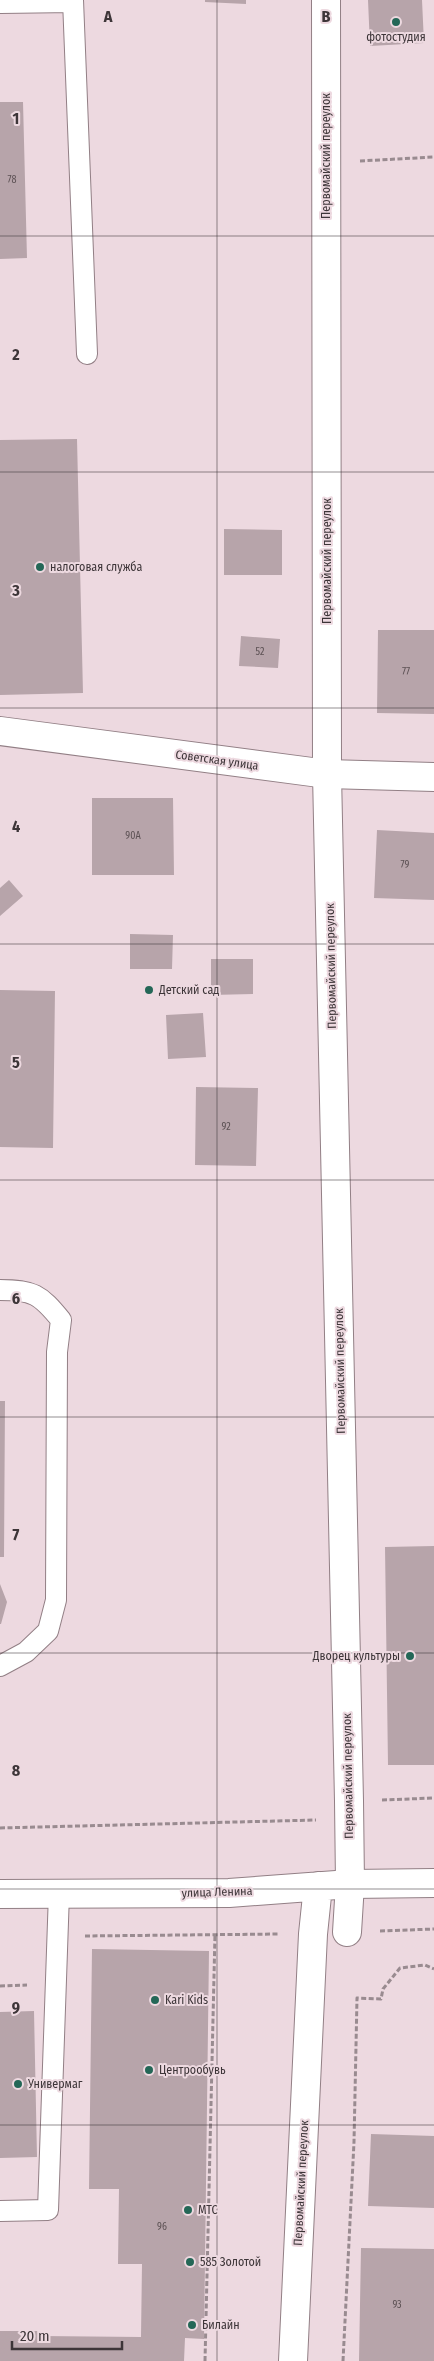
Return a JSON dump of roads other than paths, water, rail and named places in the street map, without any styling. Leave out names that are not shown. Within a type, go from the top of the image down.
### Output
[{"type":"street","name":"Первомайский переулок","points":[[326,0],[327,774],[349,1810],[350,1884],[347,1932]]},
{"type":"street","name":"Советская улица","points":[[0,731],[327,774],[434,777]]},
{"type":"street","name":"улица Ленина","points":[[0,1894],[229,1893],[350,1884],[434,1883]]},
{"type":"street","name":"Первомайский переулок","points":[[293,2361],[313,1934],[318,1886]]},
{"type":"lane","points":[[0,3],[73,1],[87,354]]},
{"type":"lane","points":[[0,1290],[24,1290],[45,1300],[61,1320],[57,1352],[56,1600],[48,1631],[26,1652],[0,1666]]},
{"type":"lane","points":[[0,2211],[48,2210],[59,1893]]},
{"type":"place","name":"фотостудия","points":[[396,22]]},
{"type":"place","name":"налоговая служба","points":[[40,567]]},
{"type":"place","name":"Детский сад","points":[[149,990]]},
{"type":"place","name":"Дворец культуры","points":[[410,1656]]},
{"type":"place","name":"Kari Kids","points":[[155,2000]]},
{"type":"place","name":"Центрообувь","points":[[149,2070]]},
{"type":"place","name":"Универмаг","points":[[18,2084]]},
{"type":"place","name":"МТС","points":[[188,2210]]},
{"type":"place","name":"585 Золотой","points":[[190,2262]]},
{"type":"place","name":"Билайн","points":[[192,2325]]}]
